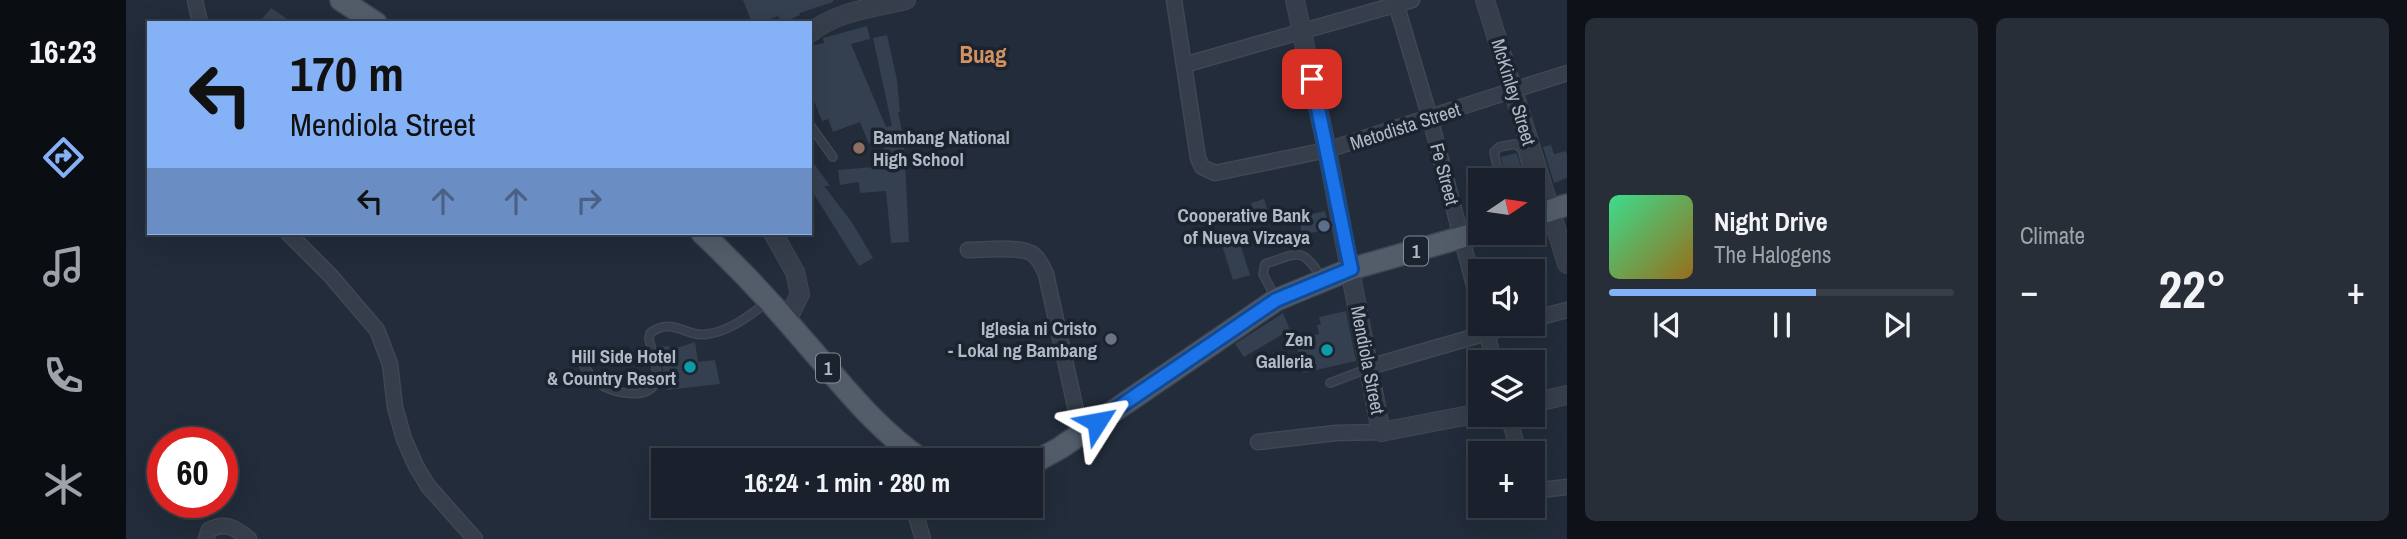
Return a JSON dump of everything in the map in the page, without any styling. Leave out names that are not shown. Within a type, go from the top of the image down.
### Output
[{"type":"main road","points":[[341,0],[373,21]]},
{"type":"main road","name":"1","points":[[704,235],[769,300],[864,410],[904,448]]},
{"type":"main road","name":"1","points":[[1043,457],[1276,300],[1351,269],[1468,236]]},
{"type":"street","points":[[195,0],[200,21]]},
{"type":"street","points":[[812,31],[839,16],[906,0]]},
{"type":"street","name":"Metodista Street","points":[[1174,0],[1199,158],[1205,170],[1222,173],[1327,150],[1567,73]]},
{"type":"street","name":"Mendiola Street","points":[[1295,0],[1351,269],[1381,432]]},
{"type":"street","points":[[1184,65],[1412,0]]},
{"type":"street","name":"McKinley Street","points":[[1485,0],[1548,211],[1567,264]]},
{"type":"street","name":"Fe Street","points":[[1395,3],[1430,118],[1468,226]]},
{"type":"street","points":[[290,235],[330,275],[377,330],[388,353],[398,418],[416,466],[428,486],[475,539]]},
{"type":"street","points":[[774,235],[795,272],[800,294],[787,320]]},
{"type":"street","points":[[968,250],[1020,250],[1032,253],[1040,262],[1046,274],[1081,433]]},
{"type":"street","points":[[1545,316],[1567,310]]},
{"type":"street","points":[[1369,367],[1468,334]]},
{"type":"street","points":[[1545,400],[1567,395]]},
{"type":"street","points":[[1258,442],[1336,433],[1381,432],[1468,415]]},
{"type":"street","points":[[1545,489],[1567,486]]},
{"type":"street","points":[[917,518],[923,539]]},
{"type":"street","points":[[206,539],[209,530],[218,525],[237,528],[249,539]]},
{"type":"lane","points":[[812,128],[833,157]]},
{"type":"lane","points":[[1497,168],[1494,152],[1499,147],[1515,144],[1522,149],[1528,168]]},
{"type":"lane","points":[[1276,300],[1263,274],[1265,264],[1302,254],[1322,279]]},
{"type":"lane","points":[[584,366],[602,386],[614,391],[626,394],[646,391],[654,385],[656,378],[650,333],[673,326],[687,332],[706,335],[730,327],[769,300]]},
{"type":"lane","points":[[1330,383],[1369,367]]},
{"type":"water","points":[[629,347],[633,363],[612,367],[606,364],[604,355],[607,351]]},
{"type":"building","points":[[743,0],[833,0],[786,21],[781,21],[778,16],[764,21],[751,21]]},
{"type":"building","points":[[271,8],[290,21],[261,21]]},
{"type":"building","points":[[867,26],[870,39],[851,44],[886,127],[892,126],[873,38],[887,35],[897,80],[898,112],[904,141],[909,242],[891,243],[886,191],[860,193],[859,182],[840,185],[838,170],[885,166],[884,138],[869,144],[860,122],[833,132],[828,119],[822,121],[812,96],[812,46],[824,43],[823,38]]},
{"type":"building","points":[[1551,145],[1554,154],[1566,151],[1567,156],[1567,178],[1554,183],[1543,147]]},
{"type":"building","points":[[1517,153],[1521,168],[1503,168],[1501,157]]},
{"type":"building","points":[[812,161],[830,186],[824,186],[851,221],[873,258],[859,266],[812,191]]},
{"type":"building","points":[[1264,199],[1270,218],[1256,222],[1251,203]]},
{"type":"building","points":[[1325,211],[1329,229],[1302,235],[1299,217]]},
{"type":"building","points":[[1237,234],[1250,275],[1233,280],[1220,239]]},
{"type":"building","name":"Zen Galleria","points":[[1346,311],[1356,361],[1303,373],[1295,339],[1319,334],[1319,317]]},
{"type":"building","points":[[1283,313],[1290,330],[1244,357],[1235,344]]},
{"type":"building","name":"Hill Side Hotel & Country Resort","points":[[695,342],[698,362],[715,360],[720,384],[667,390],[658,346],[680,347]]},
{"type":"place","name":"Bambang National High School","points":[[859,148]]},
{"type":"place","name":"Cooperative Bank of Nueva Vizcaya","points":[[1324,226]]},
{"type":"place","name":"Iglesia ni Cristo - Lokal ng Bambang","points":[[1111,339]]},
{"type":"place","name":"Zen Galleria","points":[[1327,350]]},
{"type":"place","name":"Hill Side Hotel & Country Resort","points":[[690,367]]},
{"type":"district","name":"Buag","points":[[983,54]]},
{"type":"route","points":[[1097,422],[1276,300],[1351,269],[1312,79]]}]
